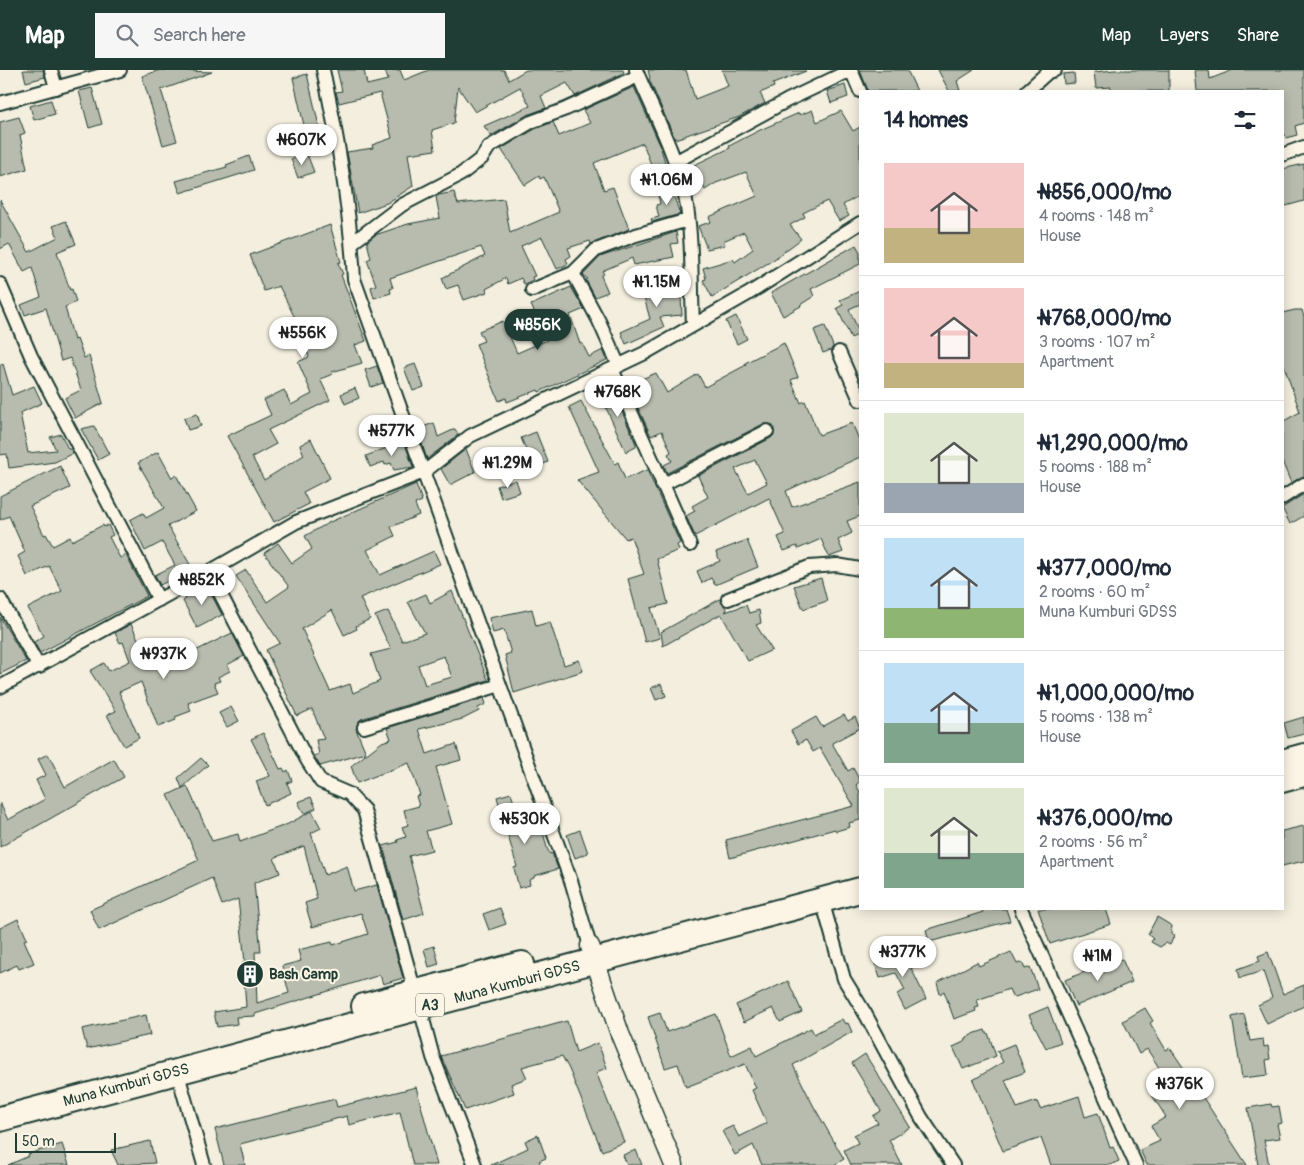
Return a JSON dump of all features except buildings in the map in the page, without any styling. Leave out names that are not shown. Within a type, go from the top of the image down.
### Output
[{"type":"highway","points":[[1284,761],[1304,756]]},
{"type":"highway","points":[[1284,779],[1304,774]]},
{"type":"highway","name":"Muna Kumburi GDSS","points":[[593,954],[859,874]]},
{"type":"highway","name":"Muna Kumburi GDSS","points":[[0,1102],[417,1000],[593,954],[859,890]]},
{"type":"highway","name":"Muna Kumburi GDSS","points":[[0,1119],[177,1071],[417,1000]]},
{"type":"street","points":[[51,70],[56,88]]},
{"type":"street","points":[[0,103],[120,70]]},
{"type":"street","points":[[323,70],[334,120],[352,243],[354,279],[572,884],[620,1034],[674,1165]]},
{"type":"street","points":[[675,162],[788,100],[851,70],[860,90]]},
{"type":"street","points":[[1028,90],[1050,71]]},
{"type":"street","points":[[352,243],[402,205],[460,175],[482,158],[490,147],[531,122],[566,109],[637,73],[675,162],[684,194],[688,220],[692,325]]},
{"type":"street","points":[[1284,154],[1304,148]]},
{"type":"street","points":[[532,290],[574,273],[596,250],[636,235],[688,220]]},
{"type":"street","points":[[0,687],[296,522],[424,472],[470,436],[616,367],[831,244],[859,224]]},
{"type":"street","points":[[574,273],[599,320],[662,485],[690,545]]},
{"type":"street","points":[[0,284],[6,315],[31,356],[159,600]]},
{"type":"street","points":[[839,352],[859,398]]},
{"type":"street","points":[[662,485],[767,431]]},
{"type":"street","points":[[1284,497],[1304,484]]},
{"type":"street","points":[[728,599],[809,566],[837,565],[859,569]]},
{"type":"street","points":[[209,572],[307,760],[321,782],[349,794],[364,810],[433,1057],[475,1165]]},
{"type":"street","points":[[0,599],[38,666]]},
{"type":"street","points":[[364,727],[500,686]]},
{"type":"street","points":[[822,900],[844,979],[866,1015],[921,1117],[954,1165]]},
{"type":"street","points":[[1021,910],[1136,1165]]},
{"type":"street","points":[[177,1071],[204,1165]]},
{"type":"place","name":"Bash Camp","points":[[250,974]]}]
